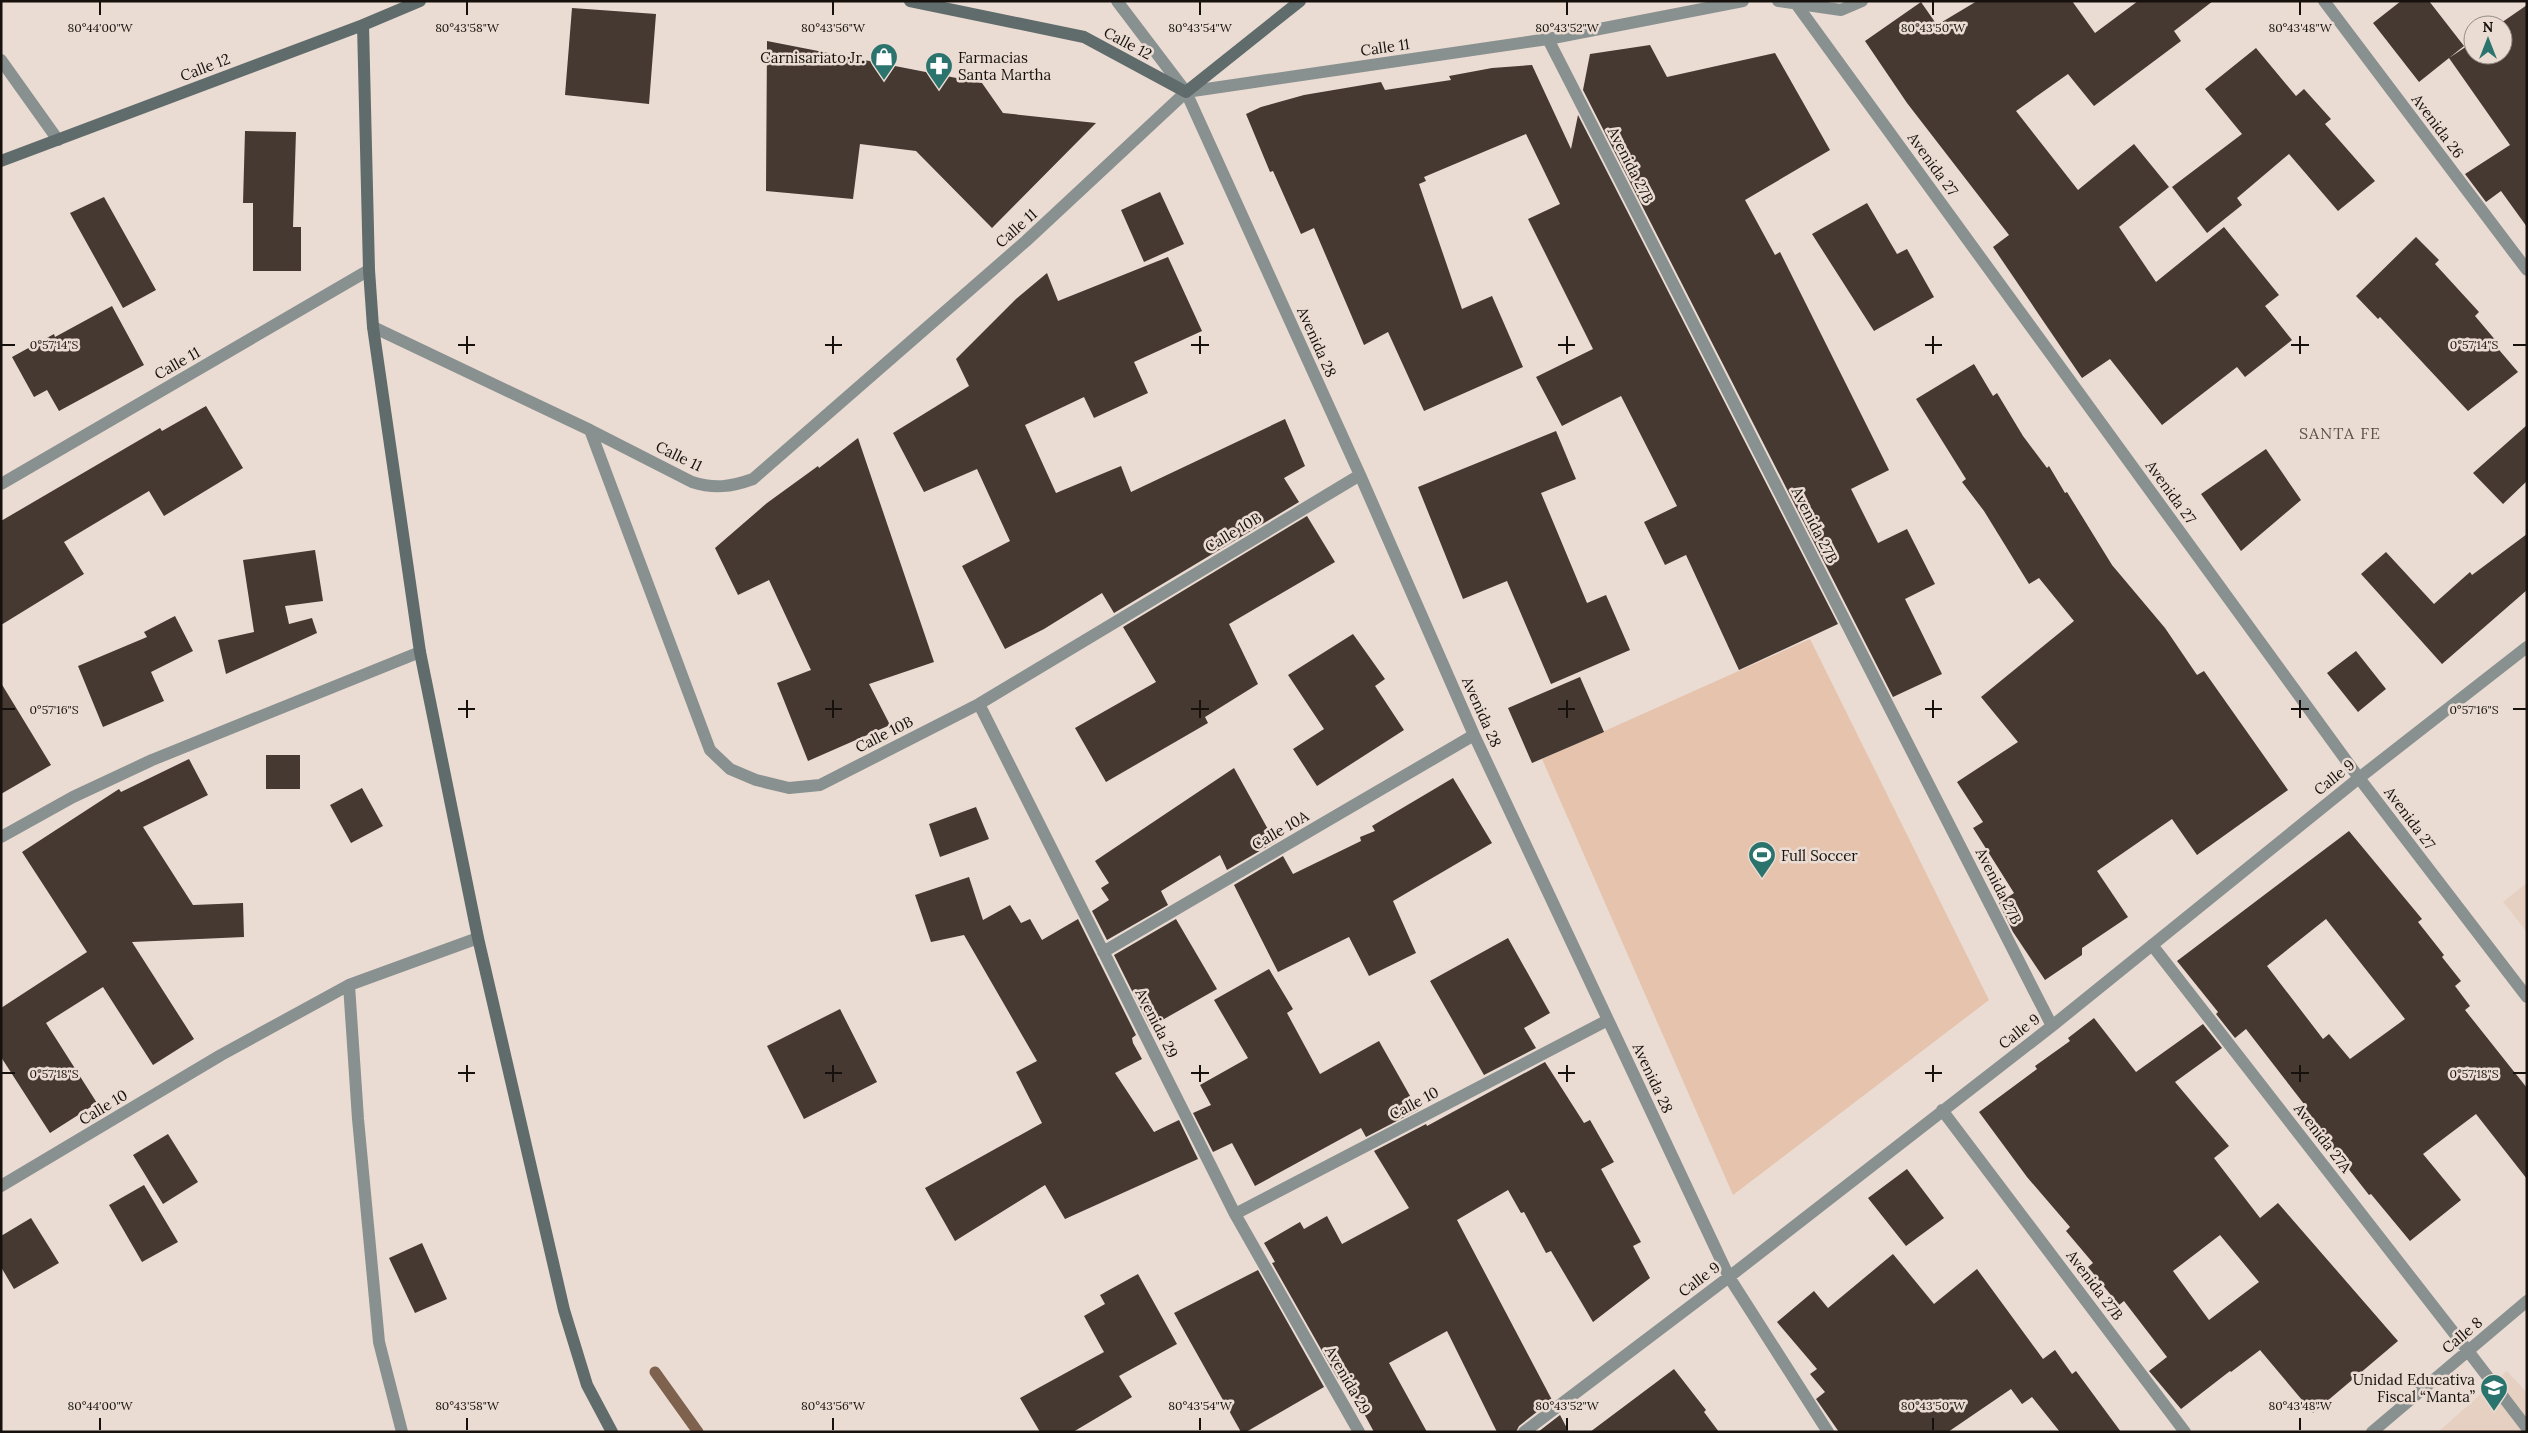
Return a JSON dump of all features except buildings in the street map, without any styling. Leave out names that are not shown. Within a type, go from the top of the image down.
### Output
[{"type":"street","name":"Calle 12","points":[[1,161],[364,25],[420,1]]},
{"type":"street","name":"Calle 12","points":[[910,1],[1084,37],[1186,92]]},
{"type":"street","name":"Avenida 28","points":[[1117,1],[1186,92],[1360,475],[1474,735],[1728,1277],[1828,1432]]},
{"type":"street","points":[[1186,92],[1300,1]]},
{"type":"street","name":"Calle 11","points":[[373,327],[590,430],[692,482],[707,487],[723,487],[753,479],[1026,241],[1186,92],[1548,39],[1743,1]]},
{"type":"street","points":[[1778,1],[1841,10],[1862,1]]},
{"type":"street","name":"Avenida 26","points":[[2324,1],[2527,270]]},
{"type":"street","name":"Avenida 27","points":[[1795,2],[2359,778],[2527,997]]},
{"type":"street","points":[[364,25],[369,270],[373,327],[420,652],[478,938],[564,1310],[587,1385],[612,1432]]},
{"type":"street","name":"Avenida 27B","points":[[1548,39],[2052,1026]]},
{"type":"street","points":[[1,60],[58,140]]},
{"type":"street","name":"Calle 11","points":[[1,484],[369,270]]},
{"type":"street","name":"Calle 10B","points":[[590,430],[710,750],[730,768],[756,780],[789,788],[820,785],[979,704],[1360,475]]},
{"type":"street","name":"Calle 9","points":[[1524,1432],[2052,1026],[2359,778],[2527,647]]},
{"type":"street","points":[[1,837],[73,797],[152,760],[420,652]]},
{"type":"street","name":"Avenida 29","points":[[979,704],[1236,1214],[1359,1432]]},
{"type":"street","name":"Calle 10A","points":[[1103,952],[1474,735]]},
{"type":"street","name":"Calle 10","points":[[1,1186],[221,1055],[349,985],[478,938]]},
{"type":"street","name":"Avenida 27A","points":[[2152,945],[2527,1428]]},
{"type":"street","points":[[349,985],[358,1119],[379,1342],[402,1432]]},
{"type":"street","name":"Calle 10","points":[[1236,1214],[1608,1020]]},
{"type":"street","name":"Avenida 27B","points":[[1942,1110],[2185,1432]]},
{"type":"street","name":"Calle 8","points":[[2372,1432],[2527,1301]]},
{"type":"shaded area","name":"Full Soccer","points":[[1810,639],[1989,1000],[1733,1195],[1542,759]]},
{"type":"shaded area","points":[[2527,883],[2527,932],[2503,902]]},
{"type":"shaded area","name":"Unidad Educativa Fiscal “Manta”","points":[[2507,1371],[2527,1393],[2527,1432],[2438,1432]]},
{"type":"waterway","points":[[655,1372],[698,1432]]},
{"type":"place","name":"Carnisariato Jr.","points":[[884,81]]},
{"type":"place","name":"Farmacias Santa Martha","points":[[939,90]]},
{"type":"place","name":"Full Soccer","points":[[1762,879]]},
{"type":"place","name":"Unidad Educativa Fiscal “Manta”","points":[[2494,1412]]},
{"type":"district","name":"SANTA FE","points":[[2340,433]]}]
